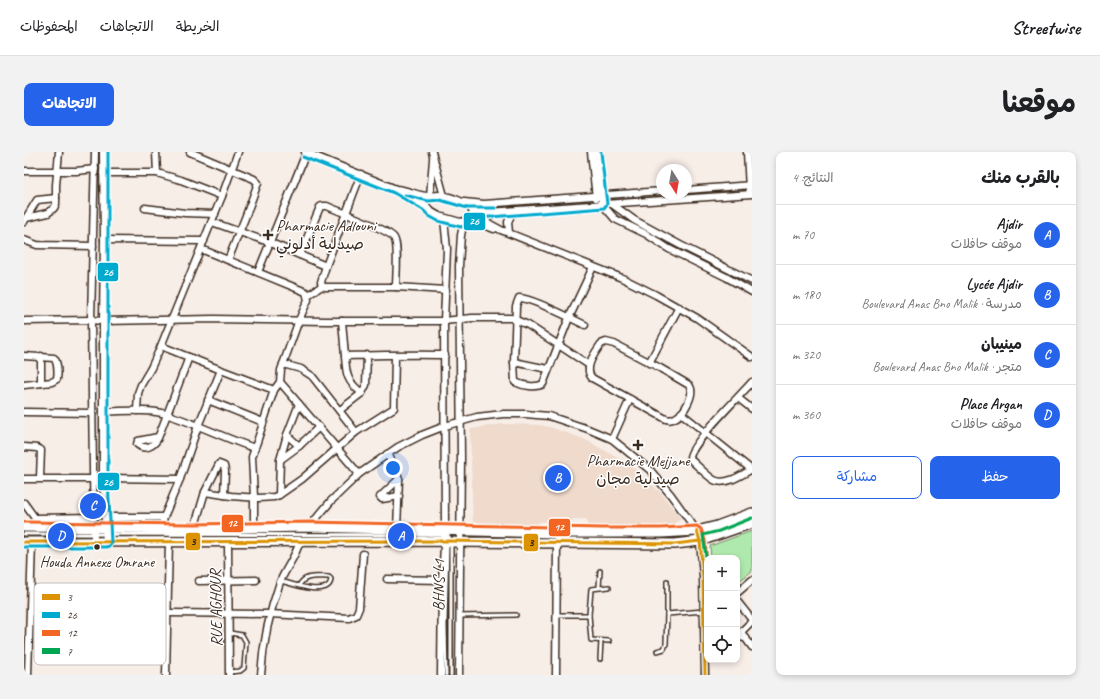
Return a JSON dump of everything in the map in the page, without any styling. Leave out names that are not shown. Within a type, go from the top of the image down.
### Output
[{"type":"street","points":[[25,220],[51,212],[56,204],[59,152]]},
{"type":"street","points":[[94,535],[92,480],[91,320],[95,152]]},
{"type":"street","points":[[103,152],[103,478],[105,535]]},
{"type":"street","points":[[156,152],[157,173]]},
{"type":"street","points":[[190,152],[254,179],[258,183],[228,260]]},
{"type":"street","points":[[137,412],[138,393],[141,385],[161,346],[212,222],[238,152]]},
{"type":"street","points":[[258,272],[271,243],[306,152],[396,189],[426,206],[435,215],[444,219],[460,222],[470,218],[513,211],[751,194],[747,152]]},
{"type":"street","points":[[591,152],[599,204],[615,219],[646,234],[669,248],[752,292]]},
{"type":"street","points":[[596,152],[598,196]]},
{"type":"street","points":[[426,206],[426,201],[430,196],[433,155]]},
{"type":"street","points":[[433,155],[444,196]]},
{"type":"street","points":[[24,171],[95,169]]},
{"type":"street","points":[[103,173],[157,173],[181,180],[222,196]]},
{"type":"street","points":[[322,286],[321,282],[326,266],[361,174]]},
{"type":"street","points":[[692,190],[750,186]]},
{"type":"street","points":[[396,189],[430,196],[444,196],[459,201],[484,204],[656,191]]},
{"type":"street","points":[[25,220],[37,200],[56,198]]},
{"type":"street","points":[[459,201],[471,208],[470,218],[461,236],[460,249],[459,530]]},
{"type":"street","points":[[612,204],[634,220],[752,281]]},
{"type":"street","points":[[300,255],[322,206],[346,214],[390,234],[394,238],[396,248],[396,287]]},
{"type":"street","points":[[145,208],[185,213],[215,214]]},
{"type":"street","points":[[509,233],[508,222],[513,211]]},
{"type":"street","points":[[470,218],[622,278],[679,307],[752,357]]},
{"type":"street","points":[[444,219],[446,249],[444,321],[448,538],[459,616],[459,675]]},
{"type":"street","points":[[212,222],[271,243],[326,266]]},
{"type":"street","points":[[24,240],[37,245],[93,246]]},
{"type":"street","points":[[104,240],[204,241]]},
{"type":"street","points":[[201,249],[301,290],[308,295]]},
{"type":"street","points":[[585,325],[569,318],[521,297],[518,299],[514,362],[515,381],[520,384],[540,386],[545,380],[569,318],[593,266]]},
{"type":"street","points":[[308,295],[322,286],[396,287],[446,290]]},
{"type":"street","points":[[254,527],[252,457],[274,390],[280,382],[283,364],[299,320],[307,304],[308,295]]},
{"type":"street","points":[[649,363],[679,307]]},
{"type":"street","points":[[24,321],[444,321],[499,317],[511,318],[528,326],[589,365]]},
{"type":"street","points":[[342,321],[345,370],[347,377],[352,384],[362,393]]},
{"type":"street","points":[[606,342],[614,344],[649,363],[691,387],[691,398],[681,413],[674,419],[666,419],[592,378],[589,373],[589,365],[601,344],[606,342]]},
{"type":"street","points":[[161,346],[274,390]]},
{"type":"street","points":[[340,410],[362,393],[366,388],[367,355]]},
{"type":"street","points":[[345,356],[445,355]]},
{"type":"street","points":[[24,356],[52,357],[56,359],[57,377],[55,381],[24,385]]},
{"type":"street","points":[[41,356],[41,383]]},
{"type":"street","points":[[206,492],[224,495],[268,498],[279,495],[291,488],[356,432],[394,408],[396,356]]},
{"type":"street","points":[[158,437],[189,357]]},
{"type":"street","points":[[514,362],[548,369]]},
{"type":"street","points":[[283,364],[301,369],[312,376],[356,432]]},
{"type":"street","points":[[161,528],[198,426],[221,370]]},
{"type":"street","points":[[280,382],[359,474]]},
{"type":"street","points":[[681,413],[706,433],[752,470],[740,476],[724,482],[713,479],[692,461],[690,457],[706,433],[752,382]]},
{"type":"street","points":[[738,398],[752,409]]},
{"type":"street","points":[[612,439],[630,399]]},
{"type":"street","points":[[208,400],[263,422]]},
{"type":"street","points":[[279,495],[280,460],[287,435],[299,404]]},
{"type":"street","points":[[24,412],[92,413]]},
{"type":"street","points":[[103,412],[160,413],[255,448]]},
{"type":"street","points":[[310,527],[331,501],[359,474],[410,440],[445,426],[477,417],[503,414],[549,416],[612,439],[638,460],[659,480],[697,531],[700,541],[704,591]]},
{"type":"street","points":[[280,460],[299,446],[319,427]]},
{"type":"street","points":[[287,435],[299,446]]},
{"type":"street","points":[[24,447],[37,448],[41,450],[40,478]]},
{"type":"street","points":[[387,454],[399,479],[397,529]]},
{"type":"street","points":[[194,529],[206,492],[217,466],[220,464],[224,466],[225,471],[224,495]]},
{"type":"street","points":[[24,479],[40,478],[92,480]]},
{"type":"street","points":[[103,478],[180,479]]},
{"type":"street","points":[[399,479],[380,497],[382,499],[399,496]]},
{"type":"street","points":[[24,503],[37,522],[94,535],[161,528],[194,529],[310,527],[397,529],[448,538],[459,530]]},
{"type":"street","points":[[441,675],[442,580],[448,538],[459,530],[558,533],[661,533],[697,531],[752,513]]},
{"type":"street","points":[[24,527],[37,522],[93,517]]},
{"type":"street","points":[[104,517],[164,517]]},
{"type":"street","points":[[28,675],[28,542],[105,535],[169,542],[448,538],[557,543],[675,544],[700,541],[752,523]]},
{"type":"street","points":[[556,675],[558,533]]},
{"type":"street","name":"RUE AGHOUR","points":[[228,541],[228,613],[230,633],[229,673]]},
{"type":"street","points":[[260,675],[269,614],[281,580],[297,550],[300,541]]},
{"type":"street","points":[[166,675],[169,542]]},
{"type":"street","points":[[168,613],[269,614],[344,618],[356,615],[359,608],[363,554]]},
{"type":"street","points":[[387,579],[442,580]]},
{"type":"street","points":[[199,581],[256,580]]},
{"type":"street","points":[[739,591],[752,580]]},
{"type":"street","points":[[740,605],[752,620],[742,631],[752,647]]},
{"type":"street","points":[[740,637],[746,638]]},
{"type":"street","points":[[705,663],[705,675]]},
{"type":"lane","points":[[24,535],[94,535]]},
{"type":"lane","name":"BHNS L1","points":[[105,535],[448,538]]},
{"type":"lane","name":"BHNS L1","points":[[446,675],[445,624],[448,538]]},
{"type":"lane","name":"BHNS L1","points":[[448,538],[451,675]]},
{"type":"lane","points":[[599,587],[600,571]]},
{"type":"lane","points":[[281,580],[299,586],[307,588],[325,588],[330,585],[331,579],[329,577],[309,577],[301,581],[299,586]]},
{"type":"lane","points":[[657,651],[664,649],[666,644],[666,581]]},
{"type":"lane","points":[[609,587],[592,588],[590,590],[589,616],[590,638],[592,641],[609,642]]},
{"type":"lane","points":[[667,614],[704,611]]},
{"type":"lane","points":[[459,616],[516,615]]},
{"type":"lane","points":[[556,615],[589,616]]},
{"type":"lane","points":[[229,673],[240,671],[244,668],[246,642],[242,635],[230,633]]},
{"type":"lane","points":[[600,659],[601,641]]},
{"type":"shaded area","points":[[502,424],[540,425],[584,439],[629,464],[661,493],[681,519],[669,526],[587,528],[587,519],[539,522],[538,527],[473,526],[470,429]]},
{"type":"green space","points":[[752,531],[752,571],[740,581],[740,555],[711,555],[710,546]]},
{"type":"transit line","name":"26","points":[[24,547],[106,547],[111,543],[108,478],[108,152]]},
{"type":"transit line","name":"26","points":[[303,157],[394,193],[423,210],[429,216],[438,221],[461,227],[472,224],[478,218],[604,208],[607,204],[601,152]]},
{"type":"transit line","name":"26","points":[[405,195],[428,201],[440,200],[467,208],[495,208]]},
{"type":"transit line","name":"7","points":[[706,555],[703,535],[719,531],[752,518]]},
{"type":"transit line","name":"12","points":[[24,522],[194,524],[309,522],[602,528],[661,528],[697,526],[701,529],[705,540],[706,555]]},
{"type":"transit line","name":"3","points":[[697,531],[700,541],[703,576],[705,675]]},
{"type":"transit line","name":"3","points":[[24,542],[445,541],[675,544],[700,541]]},
{"type":"place","name":"Pharmacie Adlouni صيدلية أدلوني","points":[[268,235]]},
{"type":"place","name":"Pharmacie Mejjane صيدلية مجان","points":[[638,445]]},
{"type":"place","name":"Lycée Ajdir","points":[[558,478]]},
{"type":"place","name":"مينيبان","points":[[93,506]]},
{"type":"place","name":"Place Argan","points":[[61,536]]},
{"type":"place","name":"Ajdir","points":[[401,536]]},
{"type":"place","name":"Houda Annexe Omrane","points":[[97,547]]}]
